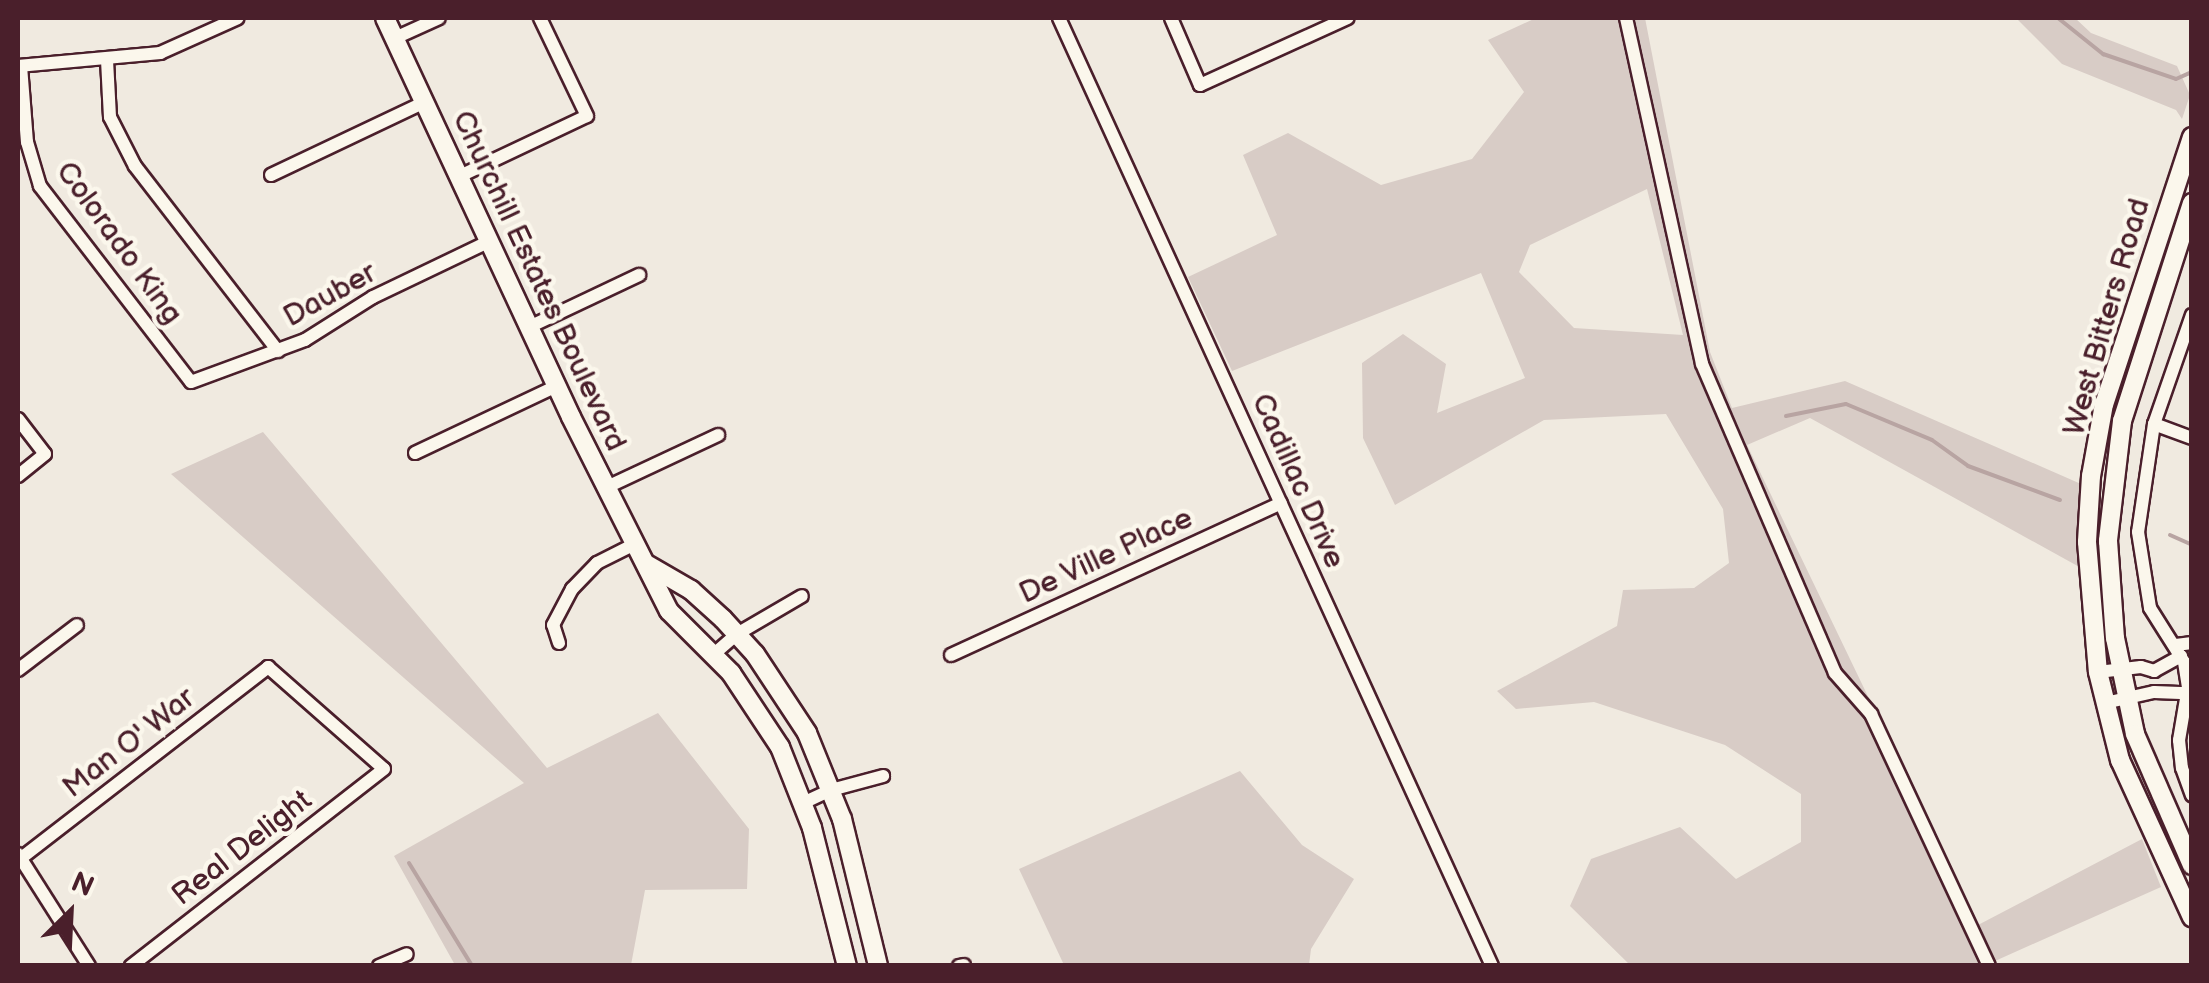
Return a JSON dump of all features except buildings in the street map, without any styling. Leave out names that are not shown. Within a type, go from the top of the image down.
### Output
[{"type":"street","points":[[19,66],[160,53],[238,18]]},
{"type":"street","name":"Churchill Estates Boulevard","points":[[385,18],[605,488],[648,564],[669,611],[714,654],[758,709],[780,746],[803,803],[847,966]]},
{"type":"street","points":[[395,38],[439,18]]},
{"type":"street","points":[[460,176],[586,116],[540,18]]},
{"type":"street","name":"Cadillac Drive","points":[[1059,18],[1492,966]]},
{"type":"street","points":[[1171,18],[1200,86],[1348,18]]},
{"type":"street","points":[[1626,18],[1702,364],[1835,673],[1871,714],[1989,966]]},
{"type":"street","points":[[107,60],[110,117],[135,166],[278,351]]},
{"type":"street","name":"Colorado King","points":[[19,66],[27,142],[40,186],[191,382]]},
{"type":"street","points":[[271,175],[425,102]]},
{"type":"street","name":"West Bitters Road","points":[[2192,136],[2113,374],[2091,476],[2087,542],[2098,672],[2120,760],[2192,917]]},
{"type":"street","name":"West Bitters Road","points":[[2192,203],[2138,368],[2112,481],[2110,593],[2127,699],[2152,778],[2192,865]]},
{"type":"street","name":"Dauber","points":[[191,382],[305,340],[374,296],[490,241]]},
{"type":"street","points":[[530,327],[639,275]]},
{"type":"street","points":[[2192,314],[2154,424],[2138,532],[2150,608],[2178,651],[2188,712],[2182,768],[2192,795]]},
{"type":"street","points":[[415,453],[557,386]]},
{"type":"street","points":[[18,418],[45,454],[18,476]]},
{"type":"street","points":[[2154,424],[2192,438]]},
{"type":"street","points":[[605,488],[718,435]]},
{"type":"street","points":[[2091,476],[2112,481]]},
{"type":"street","name":"De Ville Place","points":[[952,655],[1281,502]]},
{"type":"street","points":[[559,643],[553,625],[572,589],[597,563],[635,544]]},
{"type":"street","name":"Churchill Estates Boulevard","points":[[648,564],[691,590],[737,634],[783,692],[831,790],[878,966]]},
{"type":"street","points":[[714,654],[737,634],[802,596]]},
{"type":"street","points":[[18,670],[77,626]]},
{"type":"street","points":[[2098,672],[2120,668],[2154,671],[2192,642]]},
{"type":"street","name":"Man O' War","points":[[19,856],[268,668],[384,769]]},
{"type":"street","points":[[2154,671],[2158,679],[2154,692]]},
{"type":"street","points":[[2105,704],[2154,692],[2186,693]]},
{"type":"street","name":"Real Delight","points":[[131,966],[384,769]]},
{"type":"street","points":[[803,803],[831,790],[884,776]]},
{"type":"street","points":[[19,856],[89,966]]},
{"type":"street","points":[[380,966],[407,954]]},
{"type":"shaded area","points":[[1536,18],[1645,18],[1710,352],[1732,408],[1845,381],[2081,484],[2083,569],[1810,418],[1747,445],[1978,925],[2142,839],[2161,887],[1995,961],[1996,965],[1630,965],[1570,906],[1591,859],[1680,827],[1736,879],[1801,842],[1801,794],[1725,745],[1594,702],[1516,709],[1497,691],[1617,626],[1623,590],[1694,588],[1729,563],[1723,509],[1666,414],[1544,420],[1395,505],[1363,438],[1362,363],[1403,334],[1446,364],[1437,413],[1525,378],[1481,273],[1232,371],[1188,277],[1277,235],[1243,155],[1288,133],[1381,185],[1472,159],[1524,92],[1488,40]],"holes":[[[1647,189],[1683,335],[1574,328],[1519,272],[1530,245]]]},
{"type":"shaded area","points":[[2016,18],[2075,18],[2091,33],[2177,66],[2190,95],[2182,119],[2176,110],[2062,64]]},
{"type":"shaded area","points":[[263,432],[547,768],[658,713],[749,829],[747,889],[645,890],[631,965],[455,965],[394,856],[524,783],[171,474]]},
{"type":"shaded area","points":[[1240,771],[1302,845],[1354,879],[1311,949],[1309,965],[1064,965],[1019,869]]},
{"type":"waterway","points":[[2058,18],[2103,54],[2176,79],[2192,72]]},
{"type":"waterway","points":[[1786,416],[1846,404],[1932,440],[1968,466],[2060,500]]},
{"type":"waterway","points":[[2170,535],[2192,545]]},
{"type":"waterway","points":[[409,863],[472,966]]}]
